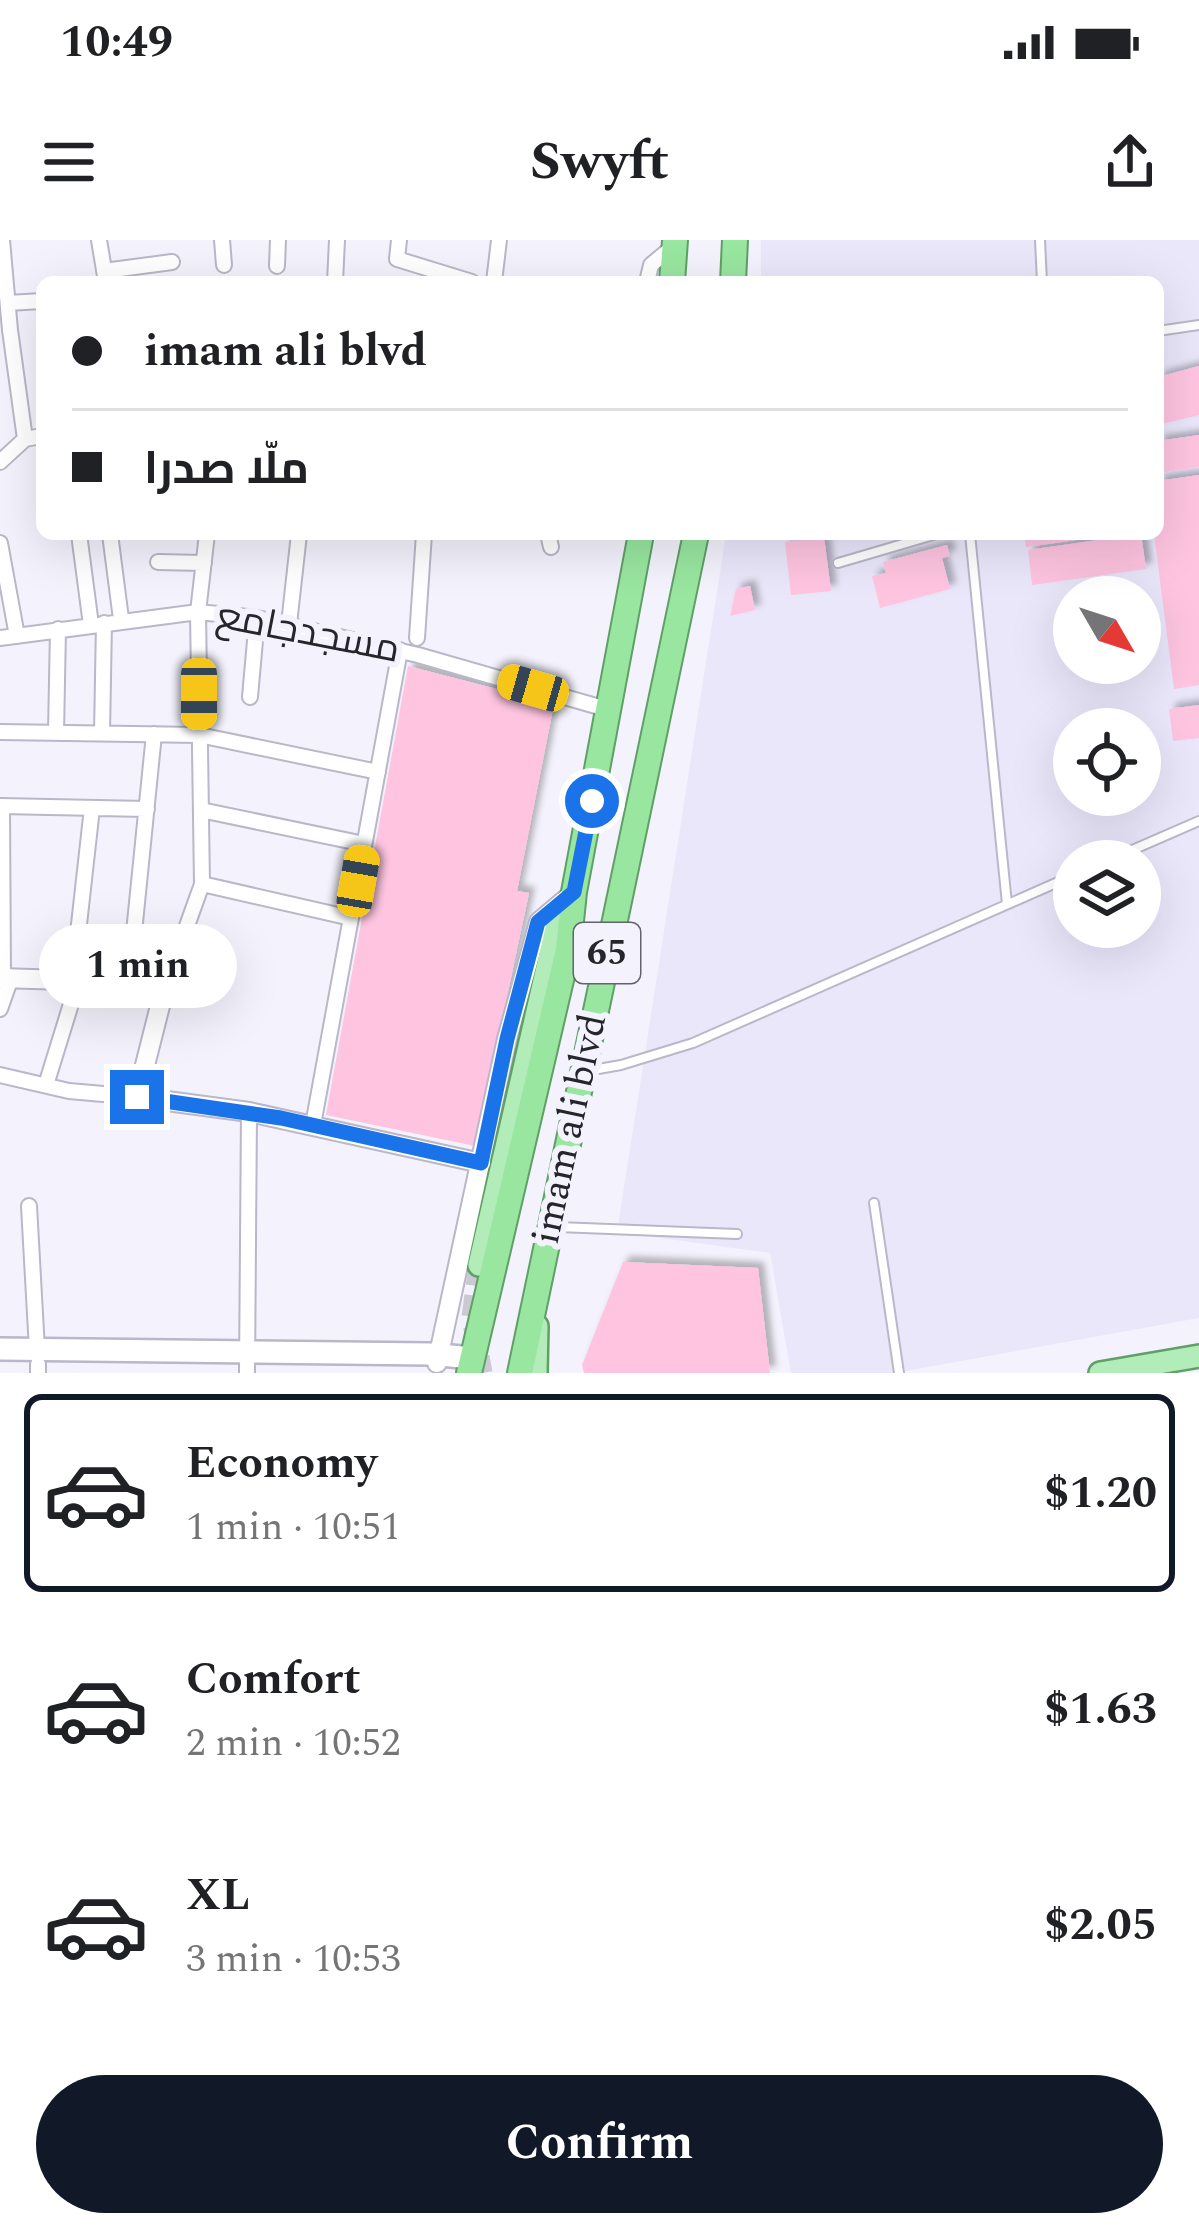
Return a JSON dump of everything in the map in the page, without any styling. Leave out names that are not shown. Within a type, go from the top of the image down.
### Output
[{"type":"highway","points":[[733,276],[735,240]]},
{"type":"highway","points":[[672,276],[675,242]]},
{"type":"highway","name":"imam ali blvd","points":[[470,1366],[568,950],[574,892],[640,540]]},
{"type":"highway","name":"imam ali blvd","points":[[520,1373],[696,540]]},
{"type":"main road","points":[[479,1264],[557,924],[574,892]]},
{"type":"main road","points":[[536,1373],[540,1273]]},
{"type":"main road","points":[[0,1349],[38,1362]]},
{"type":"main road","points":[[1100,1373],[1199,1356]]},
{"type":"main road","points":[[0,1364],[438,1359],[470,1366]]},
{"type":"street","points":[[2,240],[8,304],[5,330],[25,439]]},
{"type":"street","points":[[99,240],[105,276]]},
{"type":"street","points":[[222,240],[224,266]]},
{"type":"street","points":[[277,266],[278,240]]},
{"type":"street","points":[[335,276],[337,240]]},
{"type":"street","points":[[399,240],[397,259],[452,276]]},
{"type":"street","points":[[495,276],[499,240]]},
{"type":"street","points":[[648,276],[651,265],[675,242]]},
{"type":"street","points":[[109,276],[172,262]]},
{"type":"street","points":[[8,304],[36,302]]},
{"type":"street","points":[[0,462],[25,439],[36,437]]},
{"type":"street","points":[[81,540],[98,624],[102,733]]},
{"type":"street","points":[[111,540],[121,619]]},
{"type":"street","points":[[137,1097],[164,990],[202,884],[199,612],[206,540]]},
{"type":"street","points":[[290,624],[297,540]]},
{"type":"street","points":[[417,638],[424,540]]},
{"type":"street","points":[[0,543],[17,636]]},
{"type":"street","points":[[158,562],[204,563]]},
{"type":"street","name":"مسجدجامع","points":[[0,638],[199,612],[257,618],[400,650],[610,710]]},
{"type":"street","points":[[250,698],[257,618]]},
{"type":"street","points":[[56,733],[58,629]]},
{"type":"street","points":[[313,1125],[400,650]]},
{"type":"street","points":[[0,732],[200,735],[377,772]]},
{"type":"street","points":[[129,982],[154,734]]},
{"type":"street","points":[[0,1009],[5,978],[1,806],[147,809]]},
{"type":"street","points":[[46,1085],[76,978],[92,808]]},
{"type":"street","points":[[201,810],[364,844]]},
{"type":"street","points":[[202,884],[351,918]]},
{"type":"street","points":[[438,1359],[507,1039],[538,922],[574,892]]},
{"type":"street","points":[[5,978],[76,978],[164,990]]},
{"type":"street","points":[[0,1075],[120,1098],[249,1112],[481,1163]]},
{"type":"street","points":[[247,1362],[249,1112]]},
{"type":"street","points":[[29,1206],[38,1362]]},
{"type":"lane","points":[[1040,240],[1042,276]]},
{"type":"lane","points":[[1164,330],[1199,325]]},
{"type":"lane","points":[[838,563],[917,540]]},
{"type":"lane","points":[[971,540],[1007,904]]},
{"type":"lane","points":[[1155,840],[1199,821]]},
{"type":"lane","points":[[582,1072],[692,1042],[1053,884]]},
{"type":"lane","points":[[874,1203],[898,1373]]},
{"type":"lane","points":[[550,1226],[737,1234]]},
{"type":"shaded area","points":[[761,240],[1199,240],[1199,1318],[895,1373],[791,1373],[770,1253],[617,1232],[725,540],[1164,540],[1164,276],[761,276]]},
{"type":"building","points":[[1199,366],[1199,415],[1164,424],[1164,375]]},
{"type":"building","points":[[1199,435],[1199,467],[1164,472],[1164,440]]},
{"type":"building","points":[[1199,475],[1199,685],[1174,689],[1155,540],[1164,540],[1164,480]]},
{"type":"building","points":[[824,540],[831,591],[791,595],[785,542]]},
{"type":"building","points":[[1025,540],[1076,540],[1026,547]]},
{"type":"building","points":[[1099,540],[1142,540],[1146,569],[1053,576],[1053,582],[1032,585],[1028,550]]},
{"type":"building","points":[[947,545],[950,556],[942,558],[950,589],[880,608],[872,576],[886,573],[883,562]]},
{"type":"building","points":[[750,586],[755,610],[730,616],[736,589]]},
{"type":"building","points":[[408,666],[554,704],[517,891],[529,893],[475,1146],[326,1115]]},
{"type":"building","points":[[1199,705],[1199,738],[1173,741],[1169,709]]},
{"type":"building","points":[[623,1262],[758,1268],[770,1373],[584,1373],[582,1365]]},
{"type":"tunnel","points":[[479,1265],[472,1317],[482,1373]]},
{"type":"route","points":[[137,1097],[281,1118],[481,1163],[538,922],[574,892],[592,801]]}]
